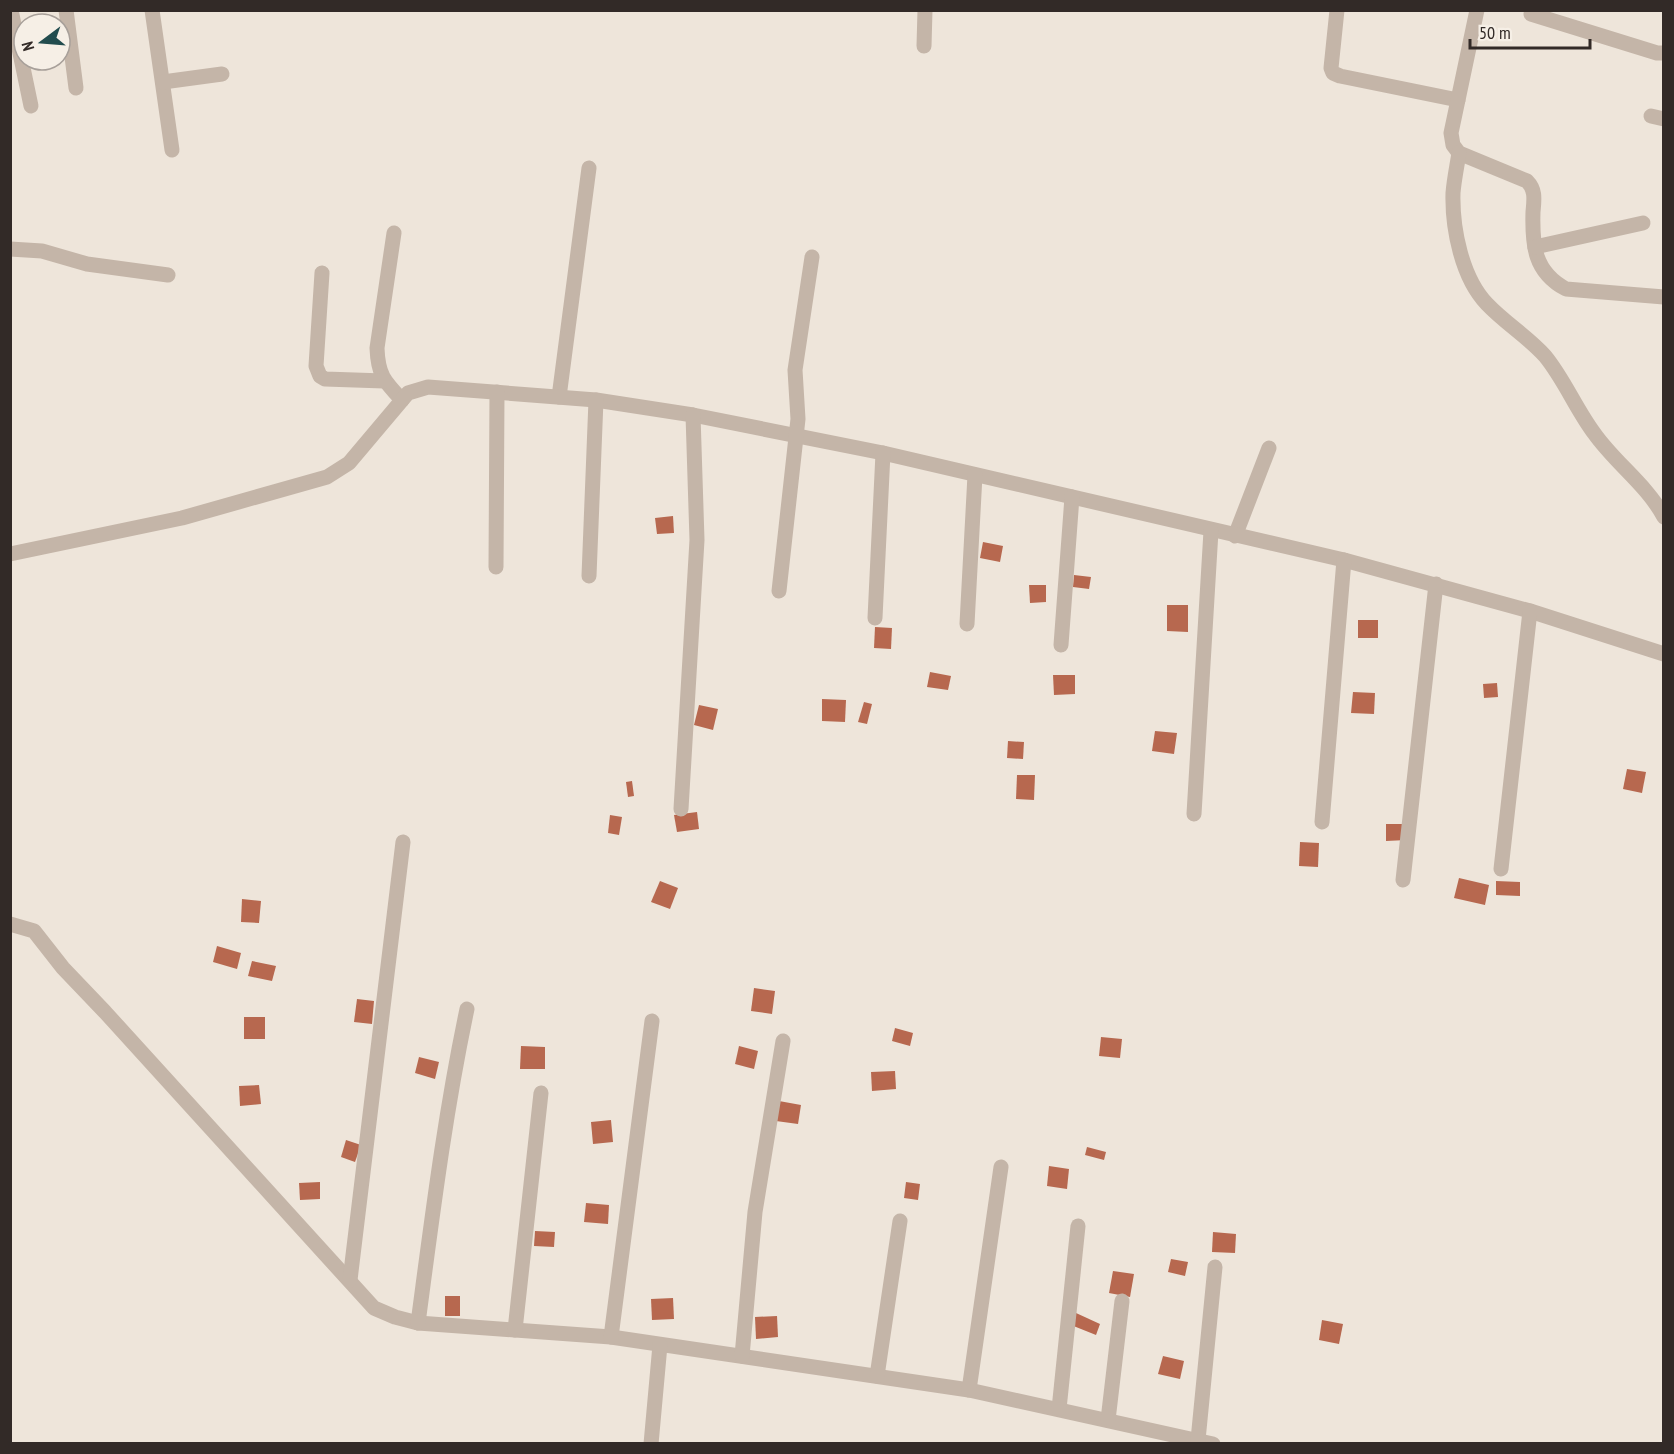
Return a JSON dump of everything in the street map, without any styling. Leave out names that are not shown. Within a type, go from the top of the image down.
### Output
[{"type":"street","points":[[11,10],[31,106]]},
{"type":"street","points":[[66,10],[76,88]]},
{"type":"street","points":[[924,46],[925,10]]},
{"type":"street","points":[[1337,10],[1331,68],[1334,73],[1458,100]]},
{"type":"street","points":[[1477,10],[1451,133],[1453,145],[1459,153],[1527,181],[1531,185],[1534,192],[1533,234],[1538,261],[1555,284],[1566,289],[1664,297]]},
{"type":"street","points":[[156,11],[172,150]]},
{"type":"street","points":[[1531,14],[1657,53],[1664,53]]},
{"type":"street","points":[[163,82],[222,74]]},
{"type":"street","points":[[1459,153],[1453,192],[1454,214],[1461,250],[1473,285],[1485,302],[1546,358],[1594,434],[1652,499],[1664,517]]},
{"type":"street","points":[[558,398],[589,168]]},
{"type":"street","points":[[1535,247],[1643,223]]},
{"type":"street","points":[[394,233],[377,348],[379,371],[384,381],[402,399]]},
{"type":"street","points":[[10,249],[42,250],[87,264],[168,275]]},
{"type":"street","points":[[780,591],[798,418],[795,370],[812,256]]},
{"type":"street","points":[[322,273],[317,372],[325,379],[384,381]]},
{"type":"street","points":[[10,554],[182,518],[327,477],[349,463],[408,393],[429,387],[596,400],[693,415],[883,453],[1211,531],[1344,560],[1530,611],[1664,654]]},
{"type":"street","points":[[496,567],[497,392]]},
{"type":"street","points":[[589,576],[596,400]]},
{"type":"street","points":[[681,809],[697,540],[693,415]]},
{"type":"street","points":[[1235,536],[1269,448]]},
{"type":"street","points":[[875,618],[883,453]]},
{"type":"street","points":[[967,624],[975,475]]},
{"type":"street","points":[[1061,645],[1072,497]]},
{"type":"street","points":[[1194,814],[1211,531]]},
{"type":"street","points":[[1322,822],[1344,560]]},
{"type":"street","points":[[1403,879],[1436,584]]},
{"type":"street","points":[[1500,869],[1530,611]]},
{"type":"street","points":[[350,1280],[404,842]]},
{"type":"street","points":[[10,924],[34,931],[63,968],[374,1308],[394,1317],[418,1323],[611,1337],[969,1390],[1206,1442],[1215,1267]]},
{"type":"street","points":[[418,1323],[442,1142],[467,1009]]},
{"type":"street","points":[[611,1337],[652,1021]]},
{"type":"street","points":[[742,1356],[755,1212],[783,1041]]},
{"type":"street","points":[[515,1330],[541,1093]]},
{"type":"street","points":[[969,1390],[1001,1167]]},
{"type":"street","points":[[877,1376],[900,1221]]},
{"type":"street","points":[[1059,1409],[1078,1226]]},
{"type":"street","points":[[1108,1420],[1122,1301]]},
{"type":"street","points":[[651,1443],[660,1344]]},
{"type":"building","points":[[673,516],[674,533],[657,534],[655,518]]},
{"type":"building","points":[[983,542],[1003,546],[1000,562],[980,558]]},
{"type":"building","points":[[1074,575],[1091,577],[1089,589],[1073,587]]},
{"type":"building","points":[[1029,585],[1046,585],[1046,602],[1030,603]]},
{"type":"building","points":[[1167,605],[1188,605],[1188,632],[1167,631]]},
{"type":"building","points":[[1358,620],[1378,620],[1378,638],[1358,638]]},
{"type":"building","points":[[875,627],[892,628],[891,649],[874,648]]},
{"type":"building","points":[[930,672],[951,676],[948,690],[927,687]]},
{"type":"building","points":[[1053,675],[1075,675],[1075,694],[1054,695]]},
{"type":"building","points":[[1497,683],[1498,697],[1484,698],[1483,684]]},
{"type":"building","points":[[1353,692],[1375,693],[1374,714],[1351,713]]},
{"type":"building","points":[[822,699],[846,700],[845,722],[822,721]]},
{"type":"building","points":[[864,702],[872,704],[867,724],[858,722]]},
{"type":"building","points":[[699,705],[718,709],[713,730],[694,725]]},
{"type":"building","points":[[1155,731],[1177,733],[1174,754],[1152,751]]},
{"type":"building","points":[[1008,741],[1024,742],[1023,759],[1007,758]]},
{"type":"building","points":[[1627,769],[1646,772],[1642,793],[1623,789]]},
{"type":"building","points":[[1017,775],[1035,775],[1034,800],[1016,799]]},
{"type":"building","points":[[632,781],[634,796],[628,797],[626,782]]},
{"type":"building","points":[[697,812],[699,829],[677,832],[674,815]]},
{"type":"building","points":[[610,815],[622,817],[619,835],[608,833]]},
{"type":"building","points":[[1386,824],[1406,824],[1407,840],[1386,841]]},
{"type":"building","points":[[1300,842],[1319,843],[1318,867],[1299,866]]},
{"type":"building","points":[[1459,878],[1489,885],[1485,905],[1454,898]]},
{"type":"building","points":[[660,881],[678,888],[670,909],[651,902]]},
{"type":"building","points":[[1496,881],[1520,882],[1520,896],[1496,895]]},
{"type":"building","points":[[242,899],[261,901],[259,923],[241,922]]},
{"type":"building","points":[[217,946],[241,953],[237,969],[213,962]]},
{"type":"building","points":[[252,961],[276,966],[272,981],[248,976]]},
{"type":"building","points":[[754,988],[775,991],[772,1014],[751,1011]]},
{"type":"building","points":[[357,999],[374,1001],[372,1024],[354,1022]]},
{"type":"building","points":[[244,1017],[265,1017],[265,1039],[244,1039]]},
{"type":"building","points":[[895,1028],[913,1033],[910,1046],[892,1041]]},
{"type":"building","points":[[1101,1037],[1122,1039],[1120,1058],[1099,1056]]},
{"type":"building","points":[[521,1046],[545,1047],[545,1069],[520,1069]]},
{"type":"building","points":[[739,1046],[758,1051],[754,1069],[735,1064]]},
{"type":"building","points":[[419,1057],[439,1062],[435,1079],[415,1073]]},
{"type":"building","points":[[895,1071],[896,1089],[872,1091],[871,1072]]},
{"type":"building","points":[[259,1085],[261,1104],[240,1106],[239,1086]]},
{"type":"building","points":[[779,1101],[801,1105],[798,1124],[776,1121]]},
{"type":"building","points":[[611,1120],[613,1142],[593,1144],[591,1122]]},
{"type":"building","points":[[346,1140],[361,1145],[355,1162],[341,1157]]},
{"type":"building","points":[[1087,1147],[1106,1152],[1104,1160],[1085,1155]]},
{"type":"building","points":[[1049,1166],[1069,1169],[1067,1189],[1047,1186]]},
{"type":"building","points":[[320,1182],[320,1199],[300,1200],[299,1183]]},
{"type":"building","points":[[906,1182],[920,1184],[918,1200],[904,1198]]},
{"type":"building","points":[[586,1203],[609,1205],[608,1224],[584,1222]]},
{"type":"building","points":[[535,1231],[555,1232],[554,1247],[534,1246]]},
{"type":"building","points":[[1213,1232],[1236,1234],[1235,1253],[1212,1252]]},
{"type":"building","points":[[1171,1259],[1188,1262],[1185,1276],[1168,1272]]},
{"type":"building","points":[[1113,1271],[1134,1274],[1130,1297],[1109,1293]]},
{"type":"building","points":[[445,1296],[460,1296],[460,1316],[445,1316]]},
{"type":"building","points":[[673,1298],[674,1319],[652,1320],[651,1299]]},
{"type":"building","points":[[1076,1313],[1100,1324],[1096,1335],[1071,1325]]},
{"type":"building","points":[[777,1316],[778,1337],[756,1339],[755,1317]]},
{"type":"building","points":[[1322,1320],[1343,1324],[1339,1344],[1319,1340]]},
{"type":"building","points":[[1163,1356],[1184,1361],[1180,1379],[1158,1374]]}]
